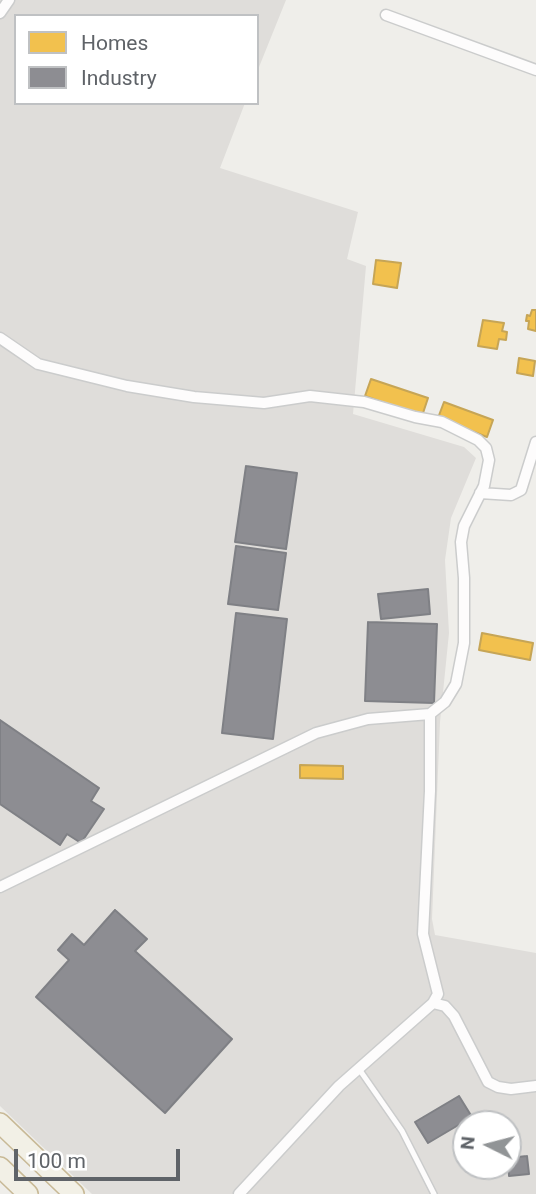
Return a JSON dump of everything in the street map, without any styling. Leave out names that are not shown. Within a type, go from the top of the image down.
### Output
[{"type":"highway","points":[[0,1123],[74,1194]]},
{"type":"highway","points":[[0,1167],[28,1194]]},
{"type":"street","points":[[0,13],[9,0]]},
{"type":"street","points":[[386,15],[536,70]]},
{"type":"street","points":[[0,338],[38,365],[127,386],[194,397],[264,403],[310,396],[365,402],[415,418],[442,422],[478,440],[485,448],[489,460],[480,493],[464,526],[461,542],[464,643],[456,684],[445,702],[430,714],[368,719],[316,733],[0,887]]},
{"type":"street","points":[[480,493],[510,495],[521,490],[536,442]]},
{"type":"street","points":[[239,1194],[339,1086],[433,1003],[438,994],[423,934],[430,791],[430,714]]},
{"type":"street","points":[[433,1003],[445,1006],[454,1016],[488,1082],[499,1087],[536,1086]]},
{"type":"lane","points":[[359,1069],[402,1131],[434,1194]]},
{"type":"shaded area","points":[[0,0],[286,0],[259,67],[259,14],[14,14],[14,105],[244,105],[220,168],[358,212],[347,259],[366,266],[353,414],[464,447],[476,458],[451,518],[445,560],[449,633],[440,722],[432,919],[435,935],[536,953],[536,1194],[92,1194],[0,1106]]},
{"type":"building: Homes","points":[[376,260],[401,263],[397,288],[373,284]]},
{"type":"building: Homes","points":[[532,310],[536,310],[536,331],[528,329],[529,321],[526,321]]},
{"type":"building: Homes","points":[[483,320],[504,323],[502,331],[507,332],[506,340],[499,339],[497,349],[478,346]]},
{"type":"building: Homes","points":[[519,358],[535,361],[533,376],[517,373]]},
{"type":"building: Homes","points":[[371,379],[428,398],[422,416],[365,396]]},
{"type":"building: Homes","points":[[444,402],[493,420],[487,437],[438,418]]},
{"type":"building: Homes","points":[[482,633],[533,643],[530,660],[479,650]]},
{"type":"building: Homes","points":[[300,765],[343,766],[343,779],[300,778]]},
{"type":"building: Industry","points":[[246,466],[297,473],[286,549],[235,542]]},
{"type":"building: Industry","points":[[236,546],[286,553],[278,610],[228,604]]},
{"type":"building: Industry","points":[[428,589],[430,614],[381,619],[378,594]]},
{"type":"building: Industry","points":[[236,613],[287,619],[273,739],[222,733]]},
{"type":"building: Industry","points":[[368,622],[437,624],[434,703],[365,701]]},
{"type":"building: Industry","points":[[0,720],[99,788],[91,801],[104,809],[81,843],[67,834],[60,845],[0,804]]},
{"type":"building: Industry","points":[[115,910],[147,939],[135,951],[232,1039],[165,1113],[36,997],[69,960],[58,950],[72,934],[84,945]]},
{"type":"building: Industry","points":[[459,1096],[468,1110],[452,1110],[452,1129],[428,1143],[415,1122]]},
{"type":"building: Industry","points":[[527,1156],[529,1174],[522,1175],[522,1157]]}]
